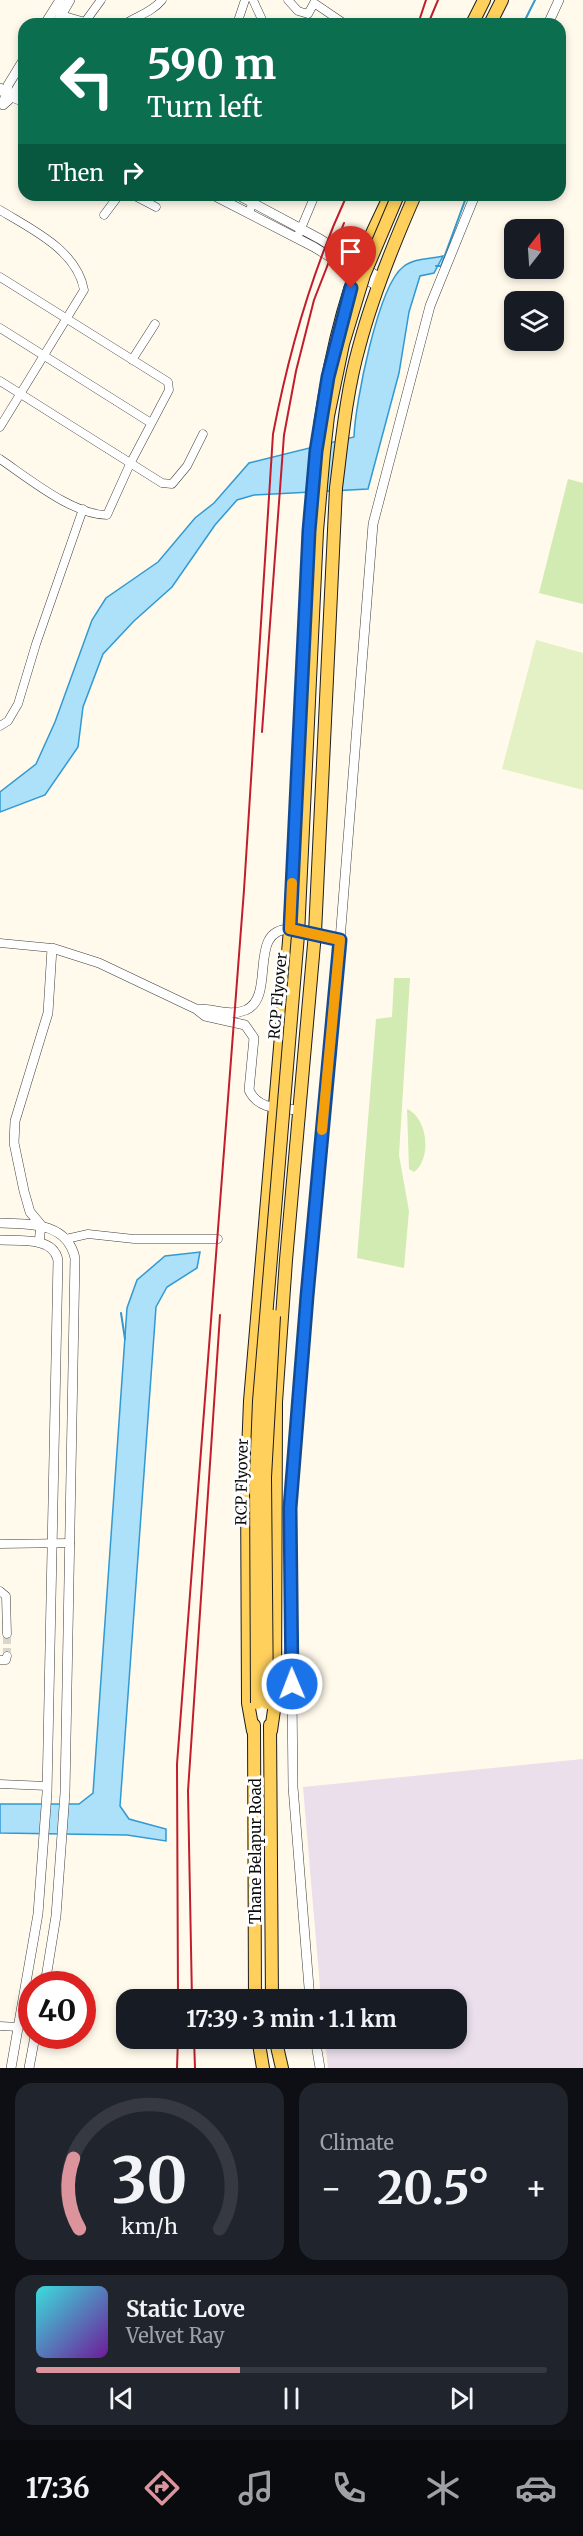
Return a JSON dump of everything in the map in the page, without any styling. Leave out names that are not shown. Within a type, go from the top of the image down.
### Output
[{"type":"main road","points":[[467,18],[476,0]]},
{"type":"main road","points":[[475,18],[484,0]]},
{"type":"main road","points":[[484,18],[493,0]]},
{"type":"main road","points":[[493,18],[502,0]]},
{"type":"main road","points":[[253,1731],[248,1703],[247,1478],[250,1401],[290,929],[309,531],[316,451],[328,377],[357,270],[387,201]]},
{"type":"main road","name":"RCP Flyover","points":[[262,1703],[256,1478],[259,1401],[298,935],[317,531],[324,452],[330,407],[343,344],[364,275],[395,201]]},
{"type":"main road","name":"RCP Flyover","points":[[262,1703],[268,1402],[306,936],[328,488],[336,418],[351,346],[370,279],[404,201]]},
{"type":"main road","points":[[271,1731],[275,1703],[276,1402],[298,1110],[315,933],[338,470],[344,419],[358,348],[378,282],[412,201]]},
{"type":"main road","name":"Thane Belapur Road","points":[[262,1703],[271,1731],[272,1989]]},
{"type":"main road","name":"Thane Belapur Road","points":[[255,1989],[253,1731],[262,1703]]},
{"type":"main road","points":[[255,2068],[256,2049]]},
{"type":"main road","points":[[259,2049],[263,2068]]},
{"type":"main road","points":[[274,2049],[275,2068]]},
{"type":"main road","points":[[277,2049],[282,2068]]},
{"type":"street","points":[[49,18],[60,0]]},
{"type":"street","points":[[59,18],[70,0]]},
{"type":"street","points":[[88,18],[101,0]]},
{"type":"street","points":[[140,18],[162,0]]},
{"type":"street","points":[[239,18],[245,0]]},
{"type":"street","points":[[253,0],[261,18]]},
{"type":"street","points":[[288,0],[298,11],[308,15],[314,3],[336,18]]},
{"type":"street","points":[[551,18],[559,0]]},
{"type":"street","points":[[61,15],[71,18]]},
{"type":"street","points":[[2,108],[18,71]]},
{"type":"street","points":[[104,214],[114,201]]},
{"type":"street","points":[[144,201],[156,207]]},
{"type":"street","points":[[225,201],[299,233]]},
{"type":"street","points":[[249,213],[254,201]]},
{"type":"street","points":[[258,201],[299,233],[378,282]]},
{"type":"street","points":[[299,233],[312,201]]},
{"type":"street","points":[[309,1989],[293,1787],[290,1508],[340,940],[373,524],[430,306],[473,201]]},
{"type":"street","points":[[0,210],[47,239],[77,270],[84,290],[0,427]]},
{"type":"street","points":[[0,277],[168,382],[169,386],[107,515],[98,515],[57,498],[0,459]]},
{"type":"street","points":[[132,360],[155,324]]},
{"type":"street","points":[[0,328],[151,423]]},
{"type":"street","points":[[0,381],[162,483],[172,484],[187,466],[203,434]]},
{"type":"street","points":[[0,726],[8,722],[18,704],[36,644],[83,509]]},
{"type":"street","points":[[196,1009],[207,1008],[223,1013],[237,1013],[252,1006],[258,999],[268,941],[274,934],[290,929],[340,940]]},
{"type":"street","points":[[0,943],[20,943],[52,948],[99,963],[196,1009],[205,1016],[245,1025],[254,1038],[249,1090],[252,1098],[275,1108],[298,1110]]},
{"type":"street","points":[[39,1243],[41,1225],[30,1212],[14,1143],[19,1103],[48,1013],[52,948]]},
{"type":"street","points":[[0,1223],[41,1225],[59,1232],[73,1247],[75,1258],[65,1793],[56,1917],[47,1971]]},
{"type":"street","points":[[66,1239],[88,1234],[134,1239],[218,1239]]},
{"type":"street","points":[[0,1240],[39,1243],[54,1251],[58,1260],[47,1789],[44,1861],[28,1971]]},
{"type":"street","points":[[0,1544],[70,1543]]},
{"type":"street","points":[[0,1591],[6,1596],[5,1630]]},
{"type":"street","points":[[0,1784],[47,1789]]},
{"type":"street","points":[[0,2026],[18,2027]]},
{"type":"street","points":[[11,2068],[18,2032]]},
{"type":"street","points":[[29,2068],[33,2049]]},
{"type":"street","points":[[317,2049],[320,2068]]},
{"type":"shaded area","points":[[583,1759],[583,2068],[328,2068],[326,2049],[467,2049],[467,1989],[320,1989],[303,1787]]},
{"type":"green space","points":[[568,479],[583,483],[583,604],[539,593]]},
{"type":"green space","points":[[536,640],[583,653],[583,790],[502,769]]},
{"type":"green space","points":[[394,978],[410,978],[399,1155],[409,1211],[404,1268],[357,1258],[376,1019],[392,1017]]},
{"type":"green space","points":[[407,1109],[419,1121],[425,1139],[423,1158],[420,1166],[414,1172],[409,1169]]},
{"type":"water","points":[[443,256],[434,273],[420,276],[409,312],[399,373],[368,489],[254,495],[237,500],[215,525],[172,587],[134,621],[103,654],[83,707],[78,747],[45,795],[0,812],[0,792],[36,764],[55,722],[92,620],[106,598],[158,562],[195,518],[214,503],[249,463],[354,437],[363,374],[377,320],[394,278],[403,267],[412,262]]},
{"type":"water","points":[[200,1252],[197,1268],[167,1287],[156,1307],[120,1806],[129,1819],[166,1829],[166,1841],[127,1835],[0,1833],[0,1804],[79,1804],[93,1793],[127,1308],[137,1280],[165,1256]]},
{"type":"waterway","points":[[526,18],[535,0]]},
{"type":"waterway","points":[[436,266],[441,266],[465,201]]},
{"type":"waterway","points":[[121,1313],[125,1339]]},
{"type":"tunnel","points":[[7,1634],[7,1656]]},
{"type":"railway","points":[[420,18],[426,0]]},
{"type":"railway","points":[[430,18],[438,0]]},
{"type":"railway","points":[[178,1989],[177,1764],[244,890],[273,434],[302,313],[322,254],[344,201]]},
{"type":"railway","points":[[262,732],[284,435],[296,371],[314,300],[344,223]]},
{"type":"railway","points":[[192,1989],[188,1791],[220,1315]]},
{"type":"railway","points":[[177,2068],[178,2049]]},
{"type":"railway","points":[[194,2049],[195,2068]]},
{"type":"slow traffic","points":[[292,883],[290,929],[340,940],[322,1130]]},
{"type":"route","points":[[292,1684],[290,1508],[340,940],[290,929],[309,531],[316,451],[328,377],[351,288]]}]
